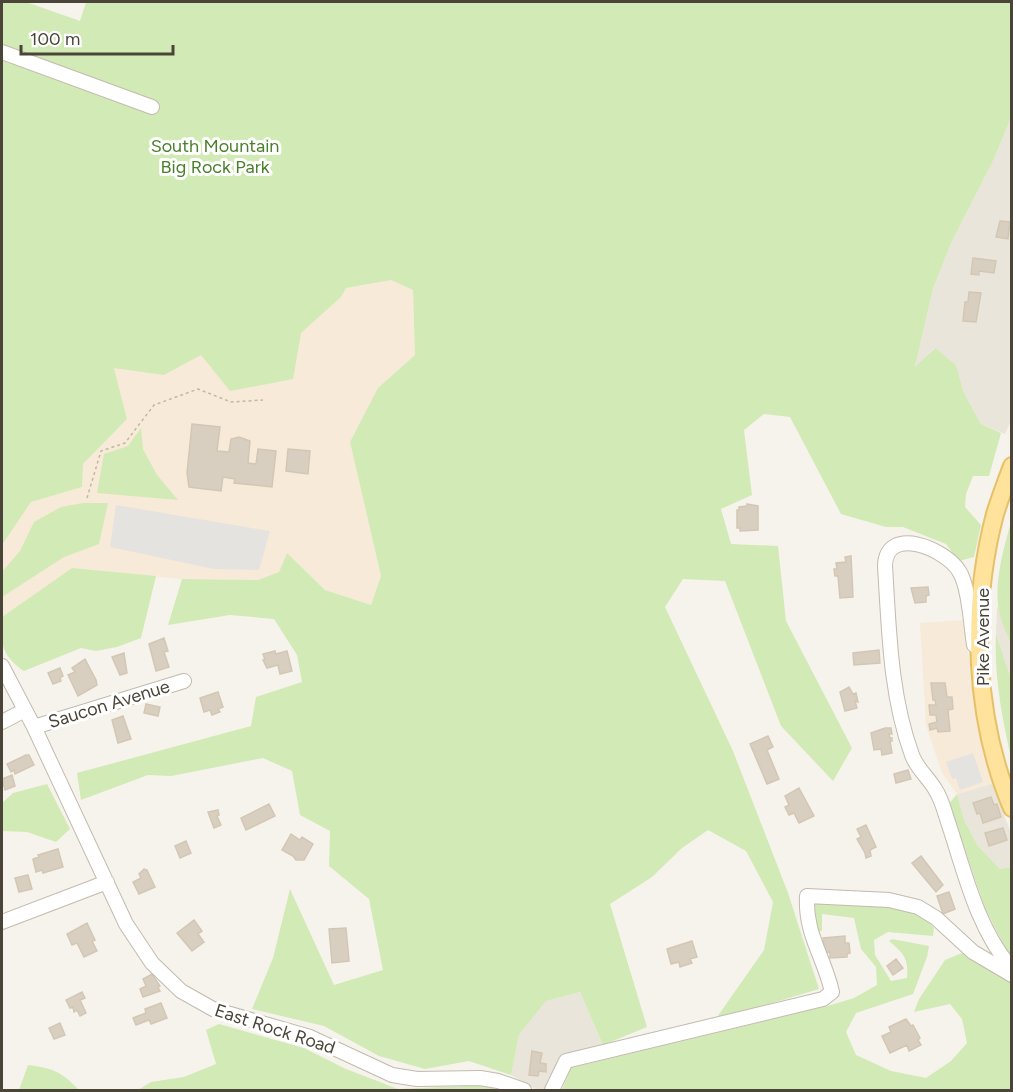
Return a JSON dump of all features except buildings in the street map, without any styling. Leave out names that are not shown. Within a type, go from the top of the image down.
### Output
[{"type":"main road","name":"Pike Avenue","points":[[1011,466],[995,514],[988,546],[980,612],[981,678],[992,746],[1011,808]]},
{"type":"street","points":[[2,52],[152,107]]},
{"type":"street","points":[[992,746],[989,743],[962,576],[958,568],[944,555],[912,544],[896,544],[888,550],[885,566],[894,677],[910,749],[916,765],[939,794],[979,914],[996,947],[1011,969]]},
{"type":"street","name":"East Rock Road","points":[[2,666],[34,727],[126,924],[143,950],[181,991],[213,1009],[310,1037],[392,1075],[417,1078],[480,1078],[498,1081],[524,1090]]},
{"type":"street","name":"Saucon Avenue","points":[[34,727],[184,681]]},
{"type":"street","name":"Saucon Avenue","points":[[2,722],[25,710]]},
{"type":"street","points":[[2,922],[107,882]]},
{"type":"street","points":[[552,1090],[566,1061],[823,999],[832,992],[829,976],[810,933],[806,909],[807,896],[889,900],[918,907],[936,918],[974,952],[1011,975]]},
{"type":"path","points":[[87,498],[101,451],[124,443],[154,405],[198,389],[231,402],[263,400]]},
{"type":"shaded area","points":[[1011,117],[1012,418],[1005,434],[981,424],[964,393],[956,365],[934,348],[915,368],[933,289],[951,243],[994,159]]},
{"type":"shaded area","points":[[391,280],[413,290],[415,355],[378,389],[350,442],[381,576],[371,605],[325,590],[287,553],[279,572],[258,580],[182,579],[72,568],[2,617],[2,545],[31,502],[82,487],[83,464],[127,419],[114,367],[164,375],[201,355],[301,333],[341,297],[346,288]]},
{"type":"shaded area","points":[[116,505],[270,531],[259,570],[214,569],[110,547]]},
{"type":"shaded area","points":[[997,606],[1011,645],[1011,679],[996,634]]},
{"type":"shaded area","points":[[963,620],[981,736],[994,783],[957,794],[942,773],[926,725],[920,623]]},
{"type":"shaded area","points":[[973,753],[983,782],[960,790],[956,778],[952,779],[946,762]]},
{"type":"shaded area","points":[[994,783],[1011,833],[1011,867],[1000,869],[978,846],[964,820],[957,794]]},
{"type":"shaded area","points":[[580,992],[603,1045],[562,1056],[547,1090],[537,1090],[511,1075],[519,1035],[546,1001]]},
{"type":"green space","name":"South Mountain Big Rock Park","points":[[2,2],[26,2],[80,21],[86,2],[1011,2],[1011,117],[994,159],[951,243],[933,289],[915,367],[935,348],[956,365],[964,393],[981,424],[1001,433],[989,476],[973,476],[966,494],[965,507],[981,525],[974,557],[959,561],[946,544],[903,527],[886,527],[841,514],[790,417],[764,414],[744,430],[752,495],[721,509],[731,544],[778,546],[786,621],[852,748],[833,781],[781,726],[725,581],[683,579],[665,607],[733,751],[788,893],[819,989],[715,1020],[764,950],[773,902],[746,851],[708,830],[682,848],[652,877],[610,904],[647,1027],[603,1045],[580,992],[546,1001],[519,1035],[511,1075],[469,1061],[425,1069],[379,1056],[324,1026],[252,1009],[273,958],[290,889],[334,985],[383,970],[369,899],[329,866],[330,831],[300,815],[292,771],[263,758],[171,776],[148,775],[81,800],[77,773],[251,726],[256,697],[302,682],[297,655],[274,619],[230,615],[168,625],[182,579],[258,580],[279,572],[287,553],[325,590],[371,605],[381,576],[350,442],[378,388],[415,355],[413,290],[391,280],[346,288],[341,297],[301,333],[293,379],[230,391],[201,355],[164,375],[114,368],[127,419],[83,464],[82,487],[31,502],[2,545]]},
{"type":"green space","points":[[141,428],[143,449],[157,475],[178,500],[97,493],[104,454],[128,446]]},
{"type":"green space","points":[[83,503],[108,503],[99,544],[64,557],[2,597],[2,572],[20,551],[34,522],[61,507]]},
{"type":"green space","points":[[1011,522],[1011,645],[1000,615],[997,595],[1001,563]]},
{"type":"green space","points":[[72,568],[156,576],[141,638],[117,647],[96,651],[81,648],[24,671],[11,660],[4,648],[2,617]]},
{"type":"green space","points":[[996,634],[1011,679],[1011,758],[997,681]]},
{"type":"green space","points":[[47,784],[70,829],[56,842],[27,832],[2,831],[2,803],[13,793]]},
{"type":"green space","points":[[957,794],[964,820],[978,846],[1000,869],[1011,867],[1011,959],[985,908],[949,804]]},
{"type":"green space","points":[[810,901],[894,904],[920,913],[934,928],[933,936],[888,932],[874,940],[875,955],[891,981],[907,978],[907,965],[904,956],[889,941],[892,939],[929,946],[913,994],[856,1013],[846,1032],[856,1055],[891,1071],[926,1078],[951,1061],[967,1043],[962,1019],[950,1004],[914,1012],[919,999],[945,960],[962,953],[1011,980],[1011,1090],[562,1090],[571,1068],[831,1005],[854,998],[877,985],[876,967],[861,949],[854,918],[822,914],[822,931],[816,932]]},
{"type":"green space","points":[[219,1024],[304,1048],[346,1069],[398,1089],[486,1085],[497,1090],[138,1090],[151,1082],[184,1077],[216,1064],[206,1030]]},
{"type":"green space","points":[[28,1065],[57,1072],[79,1090],[19,1090]]}]
